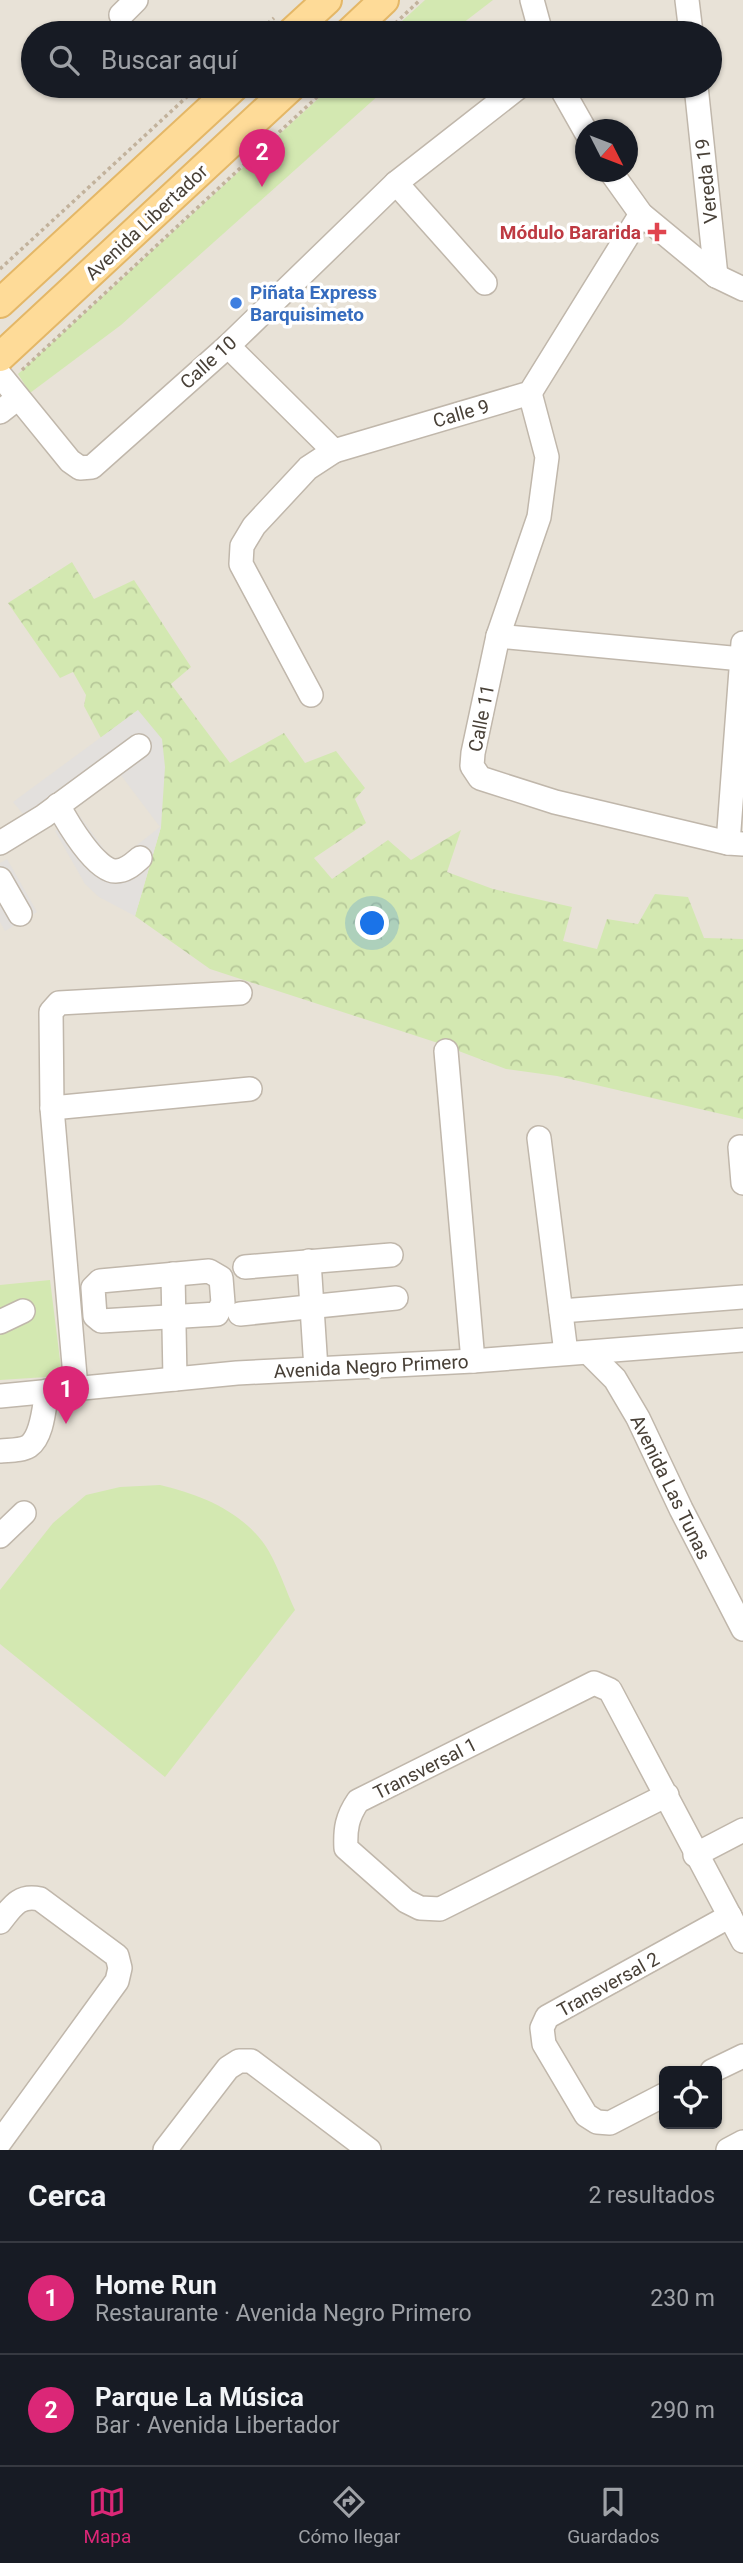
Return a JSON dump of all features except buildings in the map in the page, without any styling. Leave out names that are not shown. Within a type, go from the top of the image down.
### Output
[{"type":"main road","points":[[304,21],[327,0]]},
{"type":"main road","points":[[362,21],[384,0]]},
{"type":"main road","name":"Avenida Libertador","points":[[0,303],[221,98]]},
{"type":"main road","name":"Avenida Libertador","points":[[0,357],[279,98]]},
{"type":"street","points":[[532,0],[538,21]]},
{"type":"street","points":[[687,0],[690,21]]},
{"type":"street","name":"Calle 10","points":[[6,392],[70,461],[80,468],[92,467],[228,346],[396,183],[505,98]]},
{"type":"street","points":[[567,98],[579,119]]},
{"type":"street","name":"Vereda 19","points":[[697,98],[716,276]]},
{"type":"street","points":[[618,182],[641,214],[716,276],[743,289]]},
{"type":"street","points":[[396,183],[485,283]]},
{"type":"street","points":[[530,393],[641,214]]},
{"type":"street","points":[[228,346],[334,451]]},
{"type":"street","name":"Calle 9","points":[[311,695],[242,564],[242,546],[254,526],[308,468],[334,451],[530,393]]},
{"type":"street","name":"Calle 11","points":[[530,393],[547,457],[539,517],[498,636],[472,753],[472,766],[480,778],[555,802],[736,844]]},
{"type":"street","points":[[498,636],[742,659]]},
{"type":"street","points":[[736,844],[743,643]]},
{"type":"street","points":[[0,843],[139,746]]},
{"type":"street","points":[[58,805],[93,858],[106,870],[117,872],[126,869],[140,858]]},
{"type":"street","points":[[0,878],[20,914]]},
{"type":"street","points":[[76,1388],[52,1108],[51,1012],[59,1003],[240,993]]},
{"type":"street","points":[[446,1051],[473,1361]]},
{"type":"street","points":[[52,1108],[250,1089]]},
{"type":"street","points":[[539,1138],[561,1311],[578,1353]]},
{"type":"street","points":[[740,1147],[743,1183]]},
{"type":"street","points":[[245,1267],[391,1255]]},
{"type":"street","points":[[309,1261],[316,1369]]},
{"type":"street","points":[[209,1270],[221,1278],[223,1303],[217,1314],[174,1316],[102,1321],[95,1315],[93,1288],[100,1281],[209,1270]]},
{"type":"street","points":[[173,1274],[175,1379]]},
{"type":"street","points":[[561,1311],[743,1297]]},
{"type":"street","points":[[240,1314],[396,1298]]},
{"type":"street","points":[[0,1322],[23,1311]]},
{"type":"street","name":"Avenida Negro Primero","points":[[0,1395],[175,1379],[473,1361],[743,1340]]},
{"type":"street","name":"Avenida Las Tunas","points":[[578,1353],[615,1379],[737,1603],[743,1629]]},
{"type":"street","points":[[0,1451],[24,1448],[34,1441],[40,1428],[47,1391]]},
{"type":"street","points":[[0,1536],[24,1513]]},
{"type":"street","name":"Transversal 1","points":[[667,1795],[440,1909],[420,1908],[406,1901],[346,1848],[345,1831],[349,1815],[358,1801],[594,1683],[610,1690],[667,1795],[695,1855]]},
{"type":"street","points":[[743,1830],[695,1855],[743,1941]]},
{"type":"street","points":[[0,1922],[18,1900],[30,1896],[40,1899],[117,1956],[120,1968],[117,1981],[0,2142]]},
{"type":"street","name":"Transversal 2","points":[[659,2098],[610,2123],[597,2122],[586,2115],[544,2044],[542,2028],[547,2017],[730,1916]]},
{"type":"street","points":[[722,2066],[743,2056]]},
{"type":"street","points":[[165,2150],[228,2068],[239,2061],[251,2061],[369,2150]]},
{"type":"street","points":[[729,2150],[743,2142]]},
{"type":"path","points":[[398,21],[421,0]]},
{"type":"path","points":[[0,269],[186,98]]},
{"type":"path","points":[[6,392],[316,98]]},
{"type":"shaded area","points":[[0,0],[743,0],[743,2150],[0,2150]]},
{"type":"shaded area","points":[[138,710],[162,739],[165,767],[161,827],[135,916],[99,897],[85,884],[55,831],[79,815],[114,863],[160,827],[114,766],[34,827],[13,802]]},
{"type":"shaded area","points":[[7,859],[37,912],[5,931],[0,922],[0,863]]},
{"type":"green space","points":[[425,0],[493,0],[466,21],[402,21]]},
{"type":"green space","points":[[319,98],[376,98],[121,325],[30,393],[18,374]]},
{"type":"green space","points":[[72,562],[94,599],[134,580],[191,667],[171,684],[230,763],[284,733],[305,763],[336,751],[365,788],[355,799],[366,823],[314,858],[332,879],[388,840],[411,860],[461,830],[447,872],[493,889],[572,907],[563,941],[597,949],[607,919],[638,924],[655,894],[688,897],[704,938],[743,939],[743,1119],[557,1076],[506,1069],[435,1042],[210,969],[135,916],[161,827],[138,710],[101,738],[84,706],[86,695],[73,672],[60,678],[8,603]]},
{"type":"green space","points":[[50,1280],[62,1376],[0,1380],[0,1285]]},
{"type":"green space","points":[[160,1485],[216,1504],[252,1530],[272,1556],[295,1610],[165,1777],[0,1644],[0,1590],[53,1523],[86,1495],[120,1487]]},
{"type":"place","name":"Parque La Música","points":[[262,187]]},
{"type":"place","name":"Módulo Bararida","points":[[657,232]]},
{"type":"place","name":"Piñata Express Barquisimeto","points":[[236,303]]},
{"type":"place","name":"Home Run","points":[[66,1424]]}]
